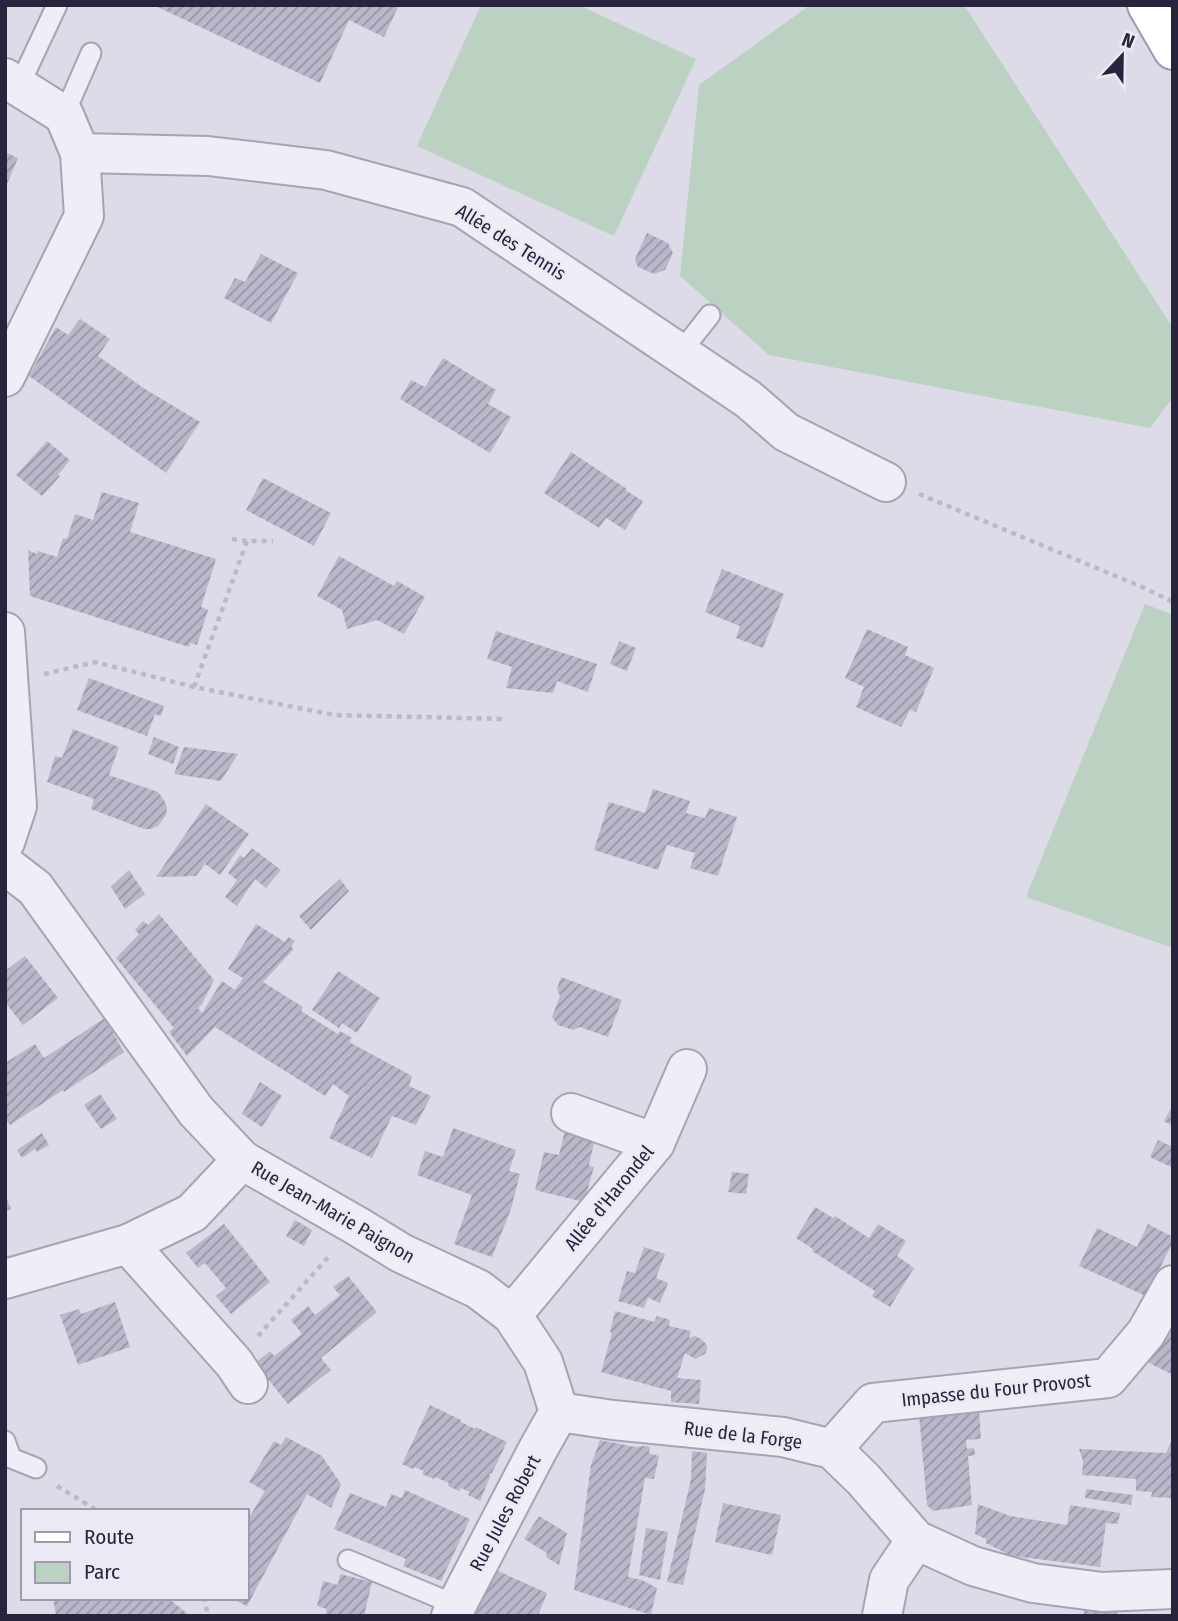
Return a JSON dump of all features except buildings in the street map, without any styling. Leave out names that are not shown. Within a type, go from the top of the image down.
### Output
[{"type":"main road","points":[[1147,5],[1173,50]]},
{"type":"street","points":[[5,377],[84,216],[80,153],[64,115],[12,82]]},
{"type":"street","name":"Allée des Tennis","points":[[80,153],[208,156],[326,170],[462,207],[748,399],[786,432],[887,482]]},
{"type":"street","points":[[5,632],[17,806],[5,842]]},
{"type":"street","name":"Rue Jean-Marie Paignon","points":[[5,865],[35,888],[196,1111],[242,1160],[401,1253],[478,1289],[512,1315],[543,1362],[559,1412]]},
{"type":"street","name":"Allée d'Harondel","points":[[512,1315],[655,1143],[687,1069]]},
{"type":"street","points":[[571,1113],[655,1143]]},
{"type":"street","points":[[5,1279],[128,1244],[192,1213],[242,1160]]},
{"type":"street","points":[[128,1244],[241,1374]]},
{"type":"street","name":"Impasse du Four Provost","points":[[832,1449],[873,1402],[1108,1378],[1146,1333],[1173,1285]]},
{"type":"street","name":"Rue de la Forge","points":[[559,1412],[783,1437],[832,1449]]},
{"type":"street","name":"Rue Jules Robert","points":[[454,1611],[559,1412]]},
{"type":"street","points":[[832,1449],[863,1479],[916,1540],[973,1566],[1032,1583],[1102,1592],[1173,1589]]},
{"type":"street","points":[[883,1616],[890,1580],[916,1540]]},
{"type":"lane","points":[[12,82],[57,5]]},
{"type":"lane","points":[[64,115],[90,53]]},
{"type":"lane","points":[[680,353],[710,315]]},
{"type":"lane","points":[[5,1441],[11,1458],[36,1468]]},
{"type":"lane","points":[[348,1560],[454,1611]]},
{"type":"path","points":[[887,482],[1173,602]]},
{"type":"path","points":[[232,539],[273,541]]},
{"type":"path","points":[[194,687],[247,541]]},
{"type":"path","points":[[9,682],[95,662],[194,687],[334,715],[504,719]]},
{"type":"path","points":[[241,1374],[357,1226]]},
{"type":"green space","points":[[481,5],[578,5],[696,59],[614,236],[417,146]]},
{"type":"green space","points":[[810,5],[964,5],[1173,328],[1173,397],[1150,428],[769,355],[680,276],[699,85]]},
{"type":"green space","points":[[1145,604],[1173,615],[1173,948],[1026,897]]}]
